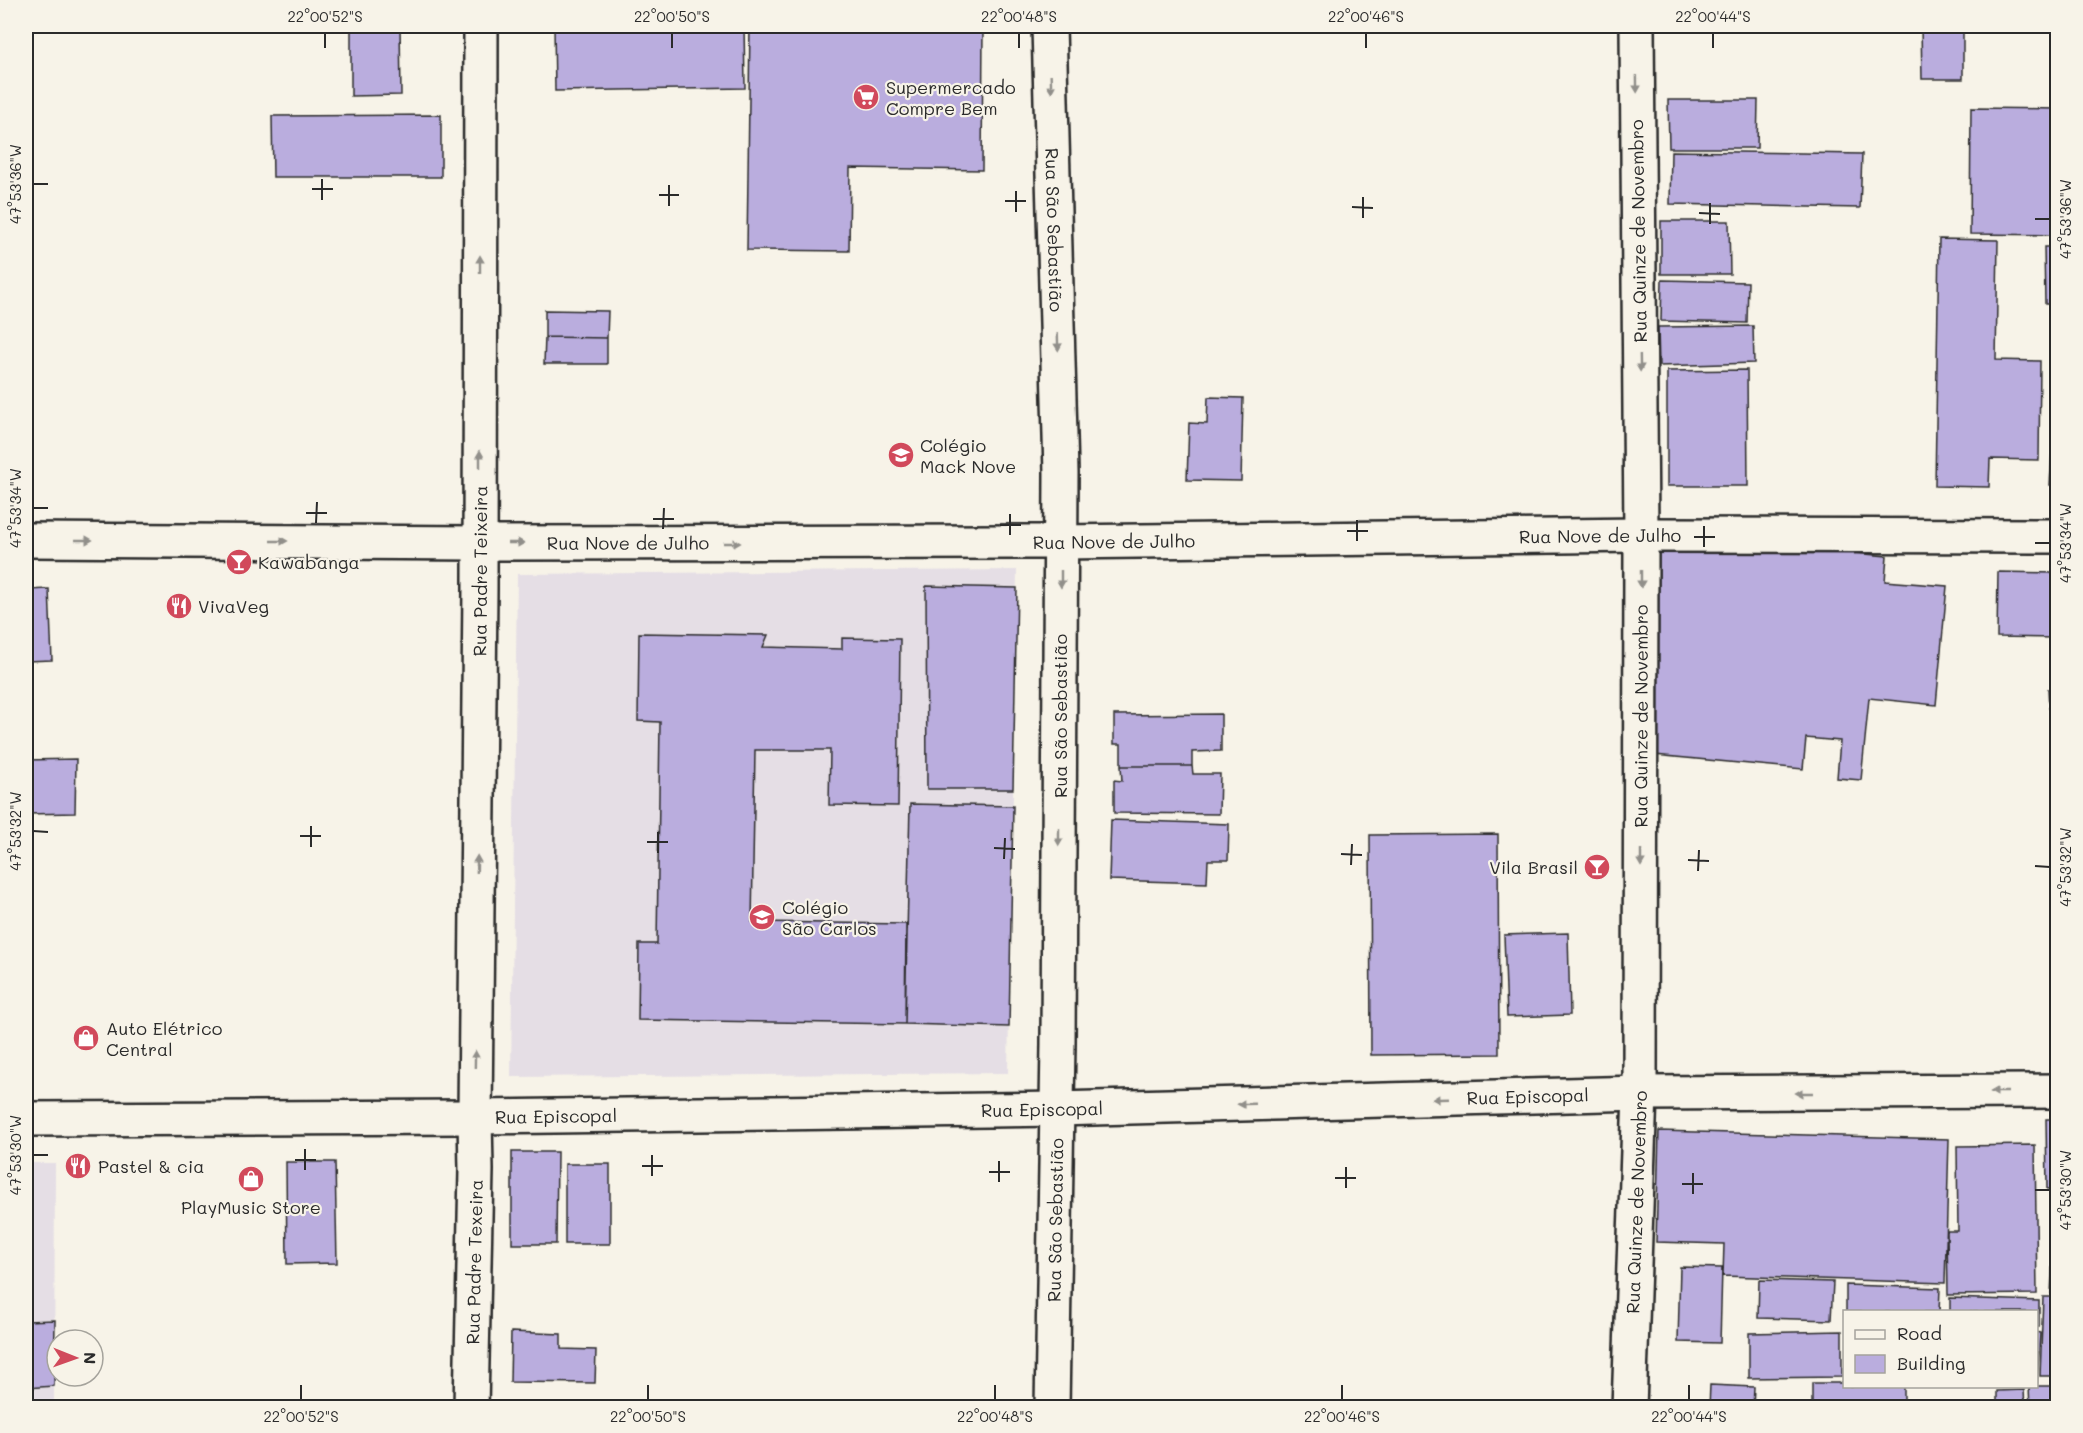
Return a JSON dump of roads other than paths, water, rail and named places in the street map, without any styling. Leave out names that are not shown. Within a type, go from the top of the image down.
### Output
[{"type":"main road","name":"Rua Padre Teixeira","points":[[475,1117],[481,26]]},
{"type":"main road","name":"Rua São Sebastião","points":[[1049,26],[1061,472],[1057,1109],[1052,1407]]},
{"type":"main road","name":"Rua Quinze de Novembro","points":[[1629,1407],[1640,1093],[1641,535],[1637,26]]},
{"type":"main road","name":"Rua Nove de Julho","points":[[26,540],[479,543],[1061,542],[1641,535],[2058,536]]},
{"type":"main road","name":"Rua Episcopal","points":[[26,1119],[475,1117],[1057,1109],[1640,1093],[2058,1091]]},
{"type":"main road","name":"Rua Padre Texeira","points":[[471,1407],[475,1117]]},
{"type":"place","name":"Supermercado Compre Bem","points":[[866,97]]},
{"type":"place","name":"Colégio Mack Nove","points":[[901,455]]},
{"type":"place","name":"Kawabanga","points":[[239,562]]},
{"type":"place","name":"VivaVeg","points":[[179,606]]},
{"type":"place","name":"Vila Brasil","points":[[1597,867]]},
{"type":"place","name":"Colégio São Carlos","points":[[762,917]]},
{"type":"place","name":"Auto Elétrico Central","points":[[86,1038]]},
{"type":"place","name":"Pastel & cia","points":[[78,1166]]},
{"type":"place","name":"PlayMusic Store","points":[[251,1179]]}]
